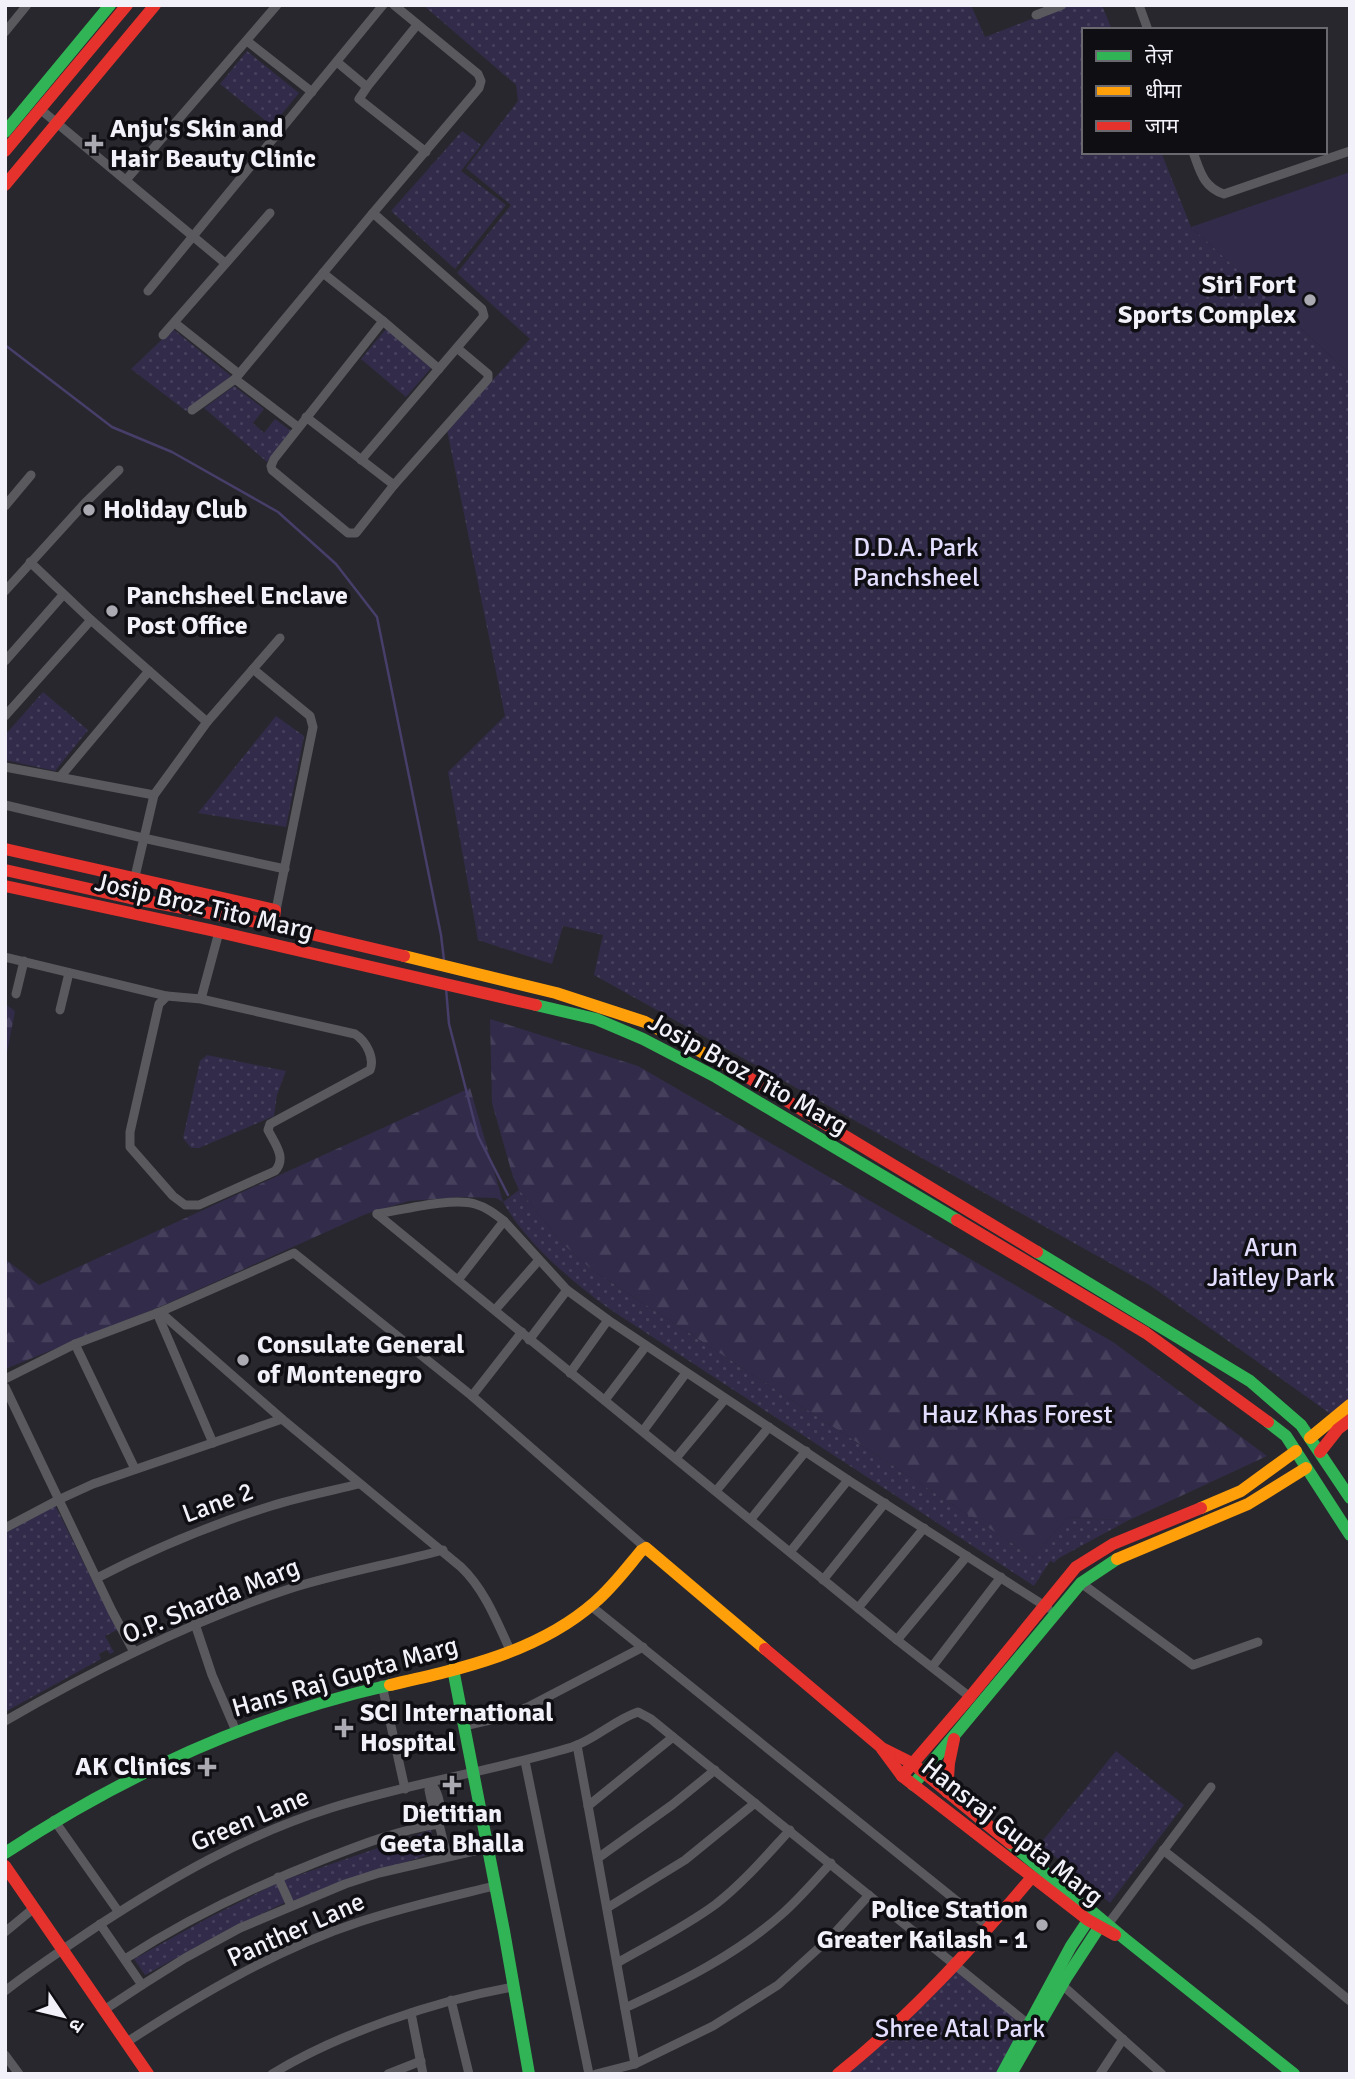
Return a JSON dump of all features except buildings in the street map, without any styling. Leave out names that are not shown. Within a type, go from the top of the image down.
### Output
[{"type":"street","points":[[5,32],[27,5]]},
{"type":"street","points":[[5,132],[110,5]]},
{"type":"street","points":[[5,151],[127,5]]},
{"type":"street","points":[[5,185],[155,5]]},
{"type":"street","points":[[126,180],[277,5]]},
{"type":"street","points":[[148,291],[383,5]]},
{"type":"street","points":[[192,410],[237,376],[480,88],[478,75],[394,5]]},
{"type":"street","points":[[1036,15],[1062,5]]},
{"type":"street","points":[[1139,5],[1147,28]]},
{"type":"street","points":[[417,25],[359,99],[426,152]]},
{"type":"street","points":[[247,41],[312,92]]},
{"type":"street","points":[[337,62],[367,87]]},
{"type":"street","points":[[40,109],[225,263]]},
{"type":"street","points":[[1194,154],[1206,184],[1214,191],[1224,194],[1350,151]]},
{"type":"street","points":[[163,335],[270,213]]},
{"type":"street","points":[[362,460],[483,318],[483,311],[373,213]]},
{"type":"street","points":[[323,273],[439,369]]},
{"type":"street","points":[[383,321],[298,427],[271,466],[272,470],[348,534],[356,533],[394,485],[488,379],[488,374],[457,348]]},
{"type":"street","points":[[175,323],[298,427]]},
{"type":"street","points":[[306,417],[394,485]]},
{"type":"street","points":[[5,592],[85,503],[119,470]]},
{"type":"street","points":[[5,506],[31,475]]},
{"type":"street","points":[[30,562],[91,620],[207,722]]},
{"type":"street","points":[[5,661],[64,594]]},
{"type":"street","points":[[5,716],[91,620]]},
{"type":"street","points":[[130,898],[154,795],[207,722],[281,638]]},
{"type":"street","points":[[253,669],[313,721],[273,925]]},
{"type":"street","points":[[60,777],[149,671]]},
{"type":"street","points":[[5,767],[154,795]]},
{"type":"street","points":[[5,804],[285,869]]},
{"type":"street","points":[[5,849],[276,910]]},
{"type":"street","name":"Josip Broz Tito Marg","points":[[5,870],[130,898],[273,925],[556,993],[645,1022],[717,1059],[1258,1388],[1301,1425],[1350,1498]]},
{"type":"street","name":"Josip Broz Tito Marg","points":[[5,886],[219,932],[596,1019],[643,1039],[716,1077],[1146,1333],[1286,1437],[1350,1535]]},
{"type":"street","points":[[201,999],[219,932]]},
{"type":"street","points":[[5,957],[167,996],[201,999],[355,1034],[363,1040],[372,1059],[372,1066],[370,1070],[270,1124],[268,1130],[281,1157],[280,1166],[275,1171],[199,1205],[185,1205],[173,1196],[130,1147],[130,1132],[159,1004],[167,996]]},
{"type":"street","points":[[16,994],[24,961]]},
{"type":"street","points":[[60,1010],[69,973]]},
{"type":"street","points":[[970,1697],[377,1214],[453,1202],[474,1203],[492,1212],[504,1221],[567,1290],[608,1320],[1056,1615]]},
{"type":"street","points":[[458,1280],[504,1221]]},
{"type":"street","points":[[5,1379],[75,1344],[158,1312],[294,1253],[472,1396],[646,1548]]},
{"type":"street","points":[[495,1310],[539,1260]]},
{"type":"street","points":[[472,1396],[567,1290]]},
{"type":"street","points":[[158,1312],[359,1484],[443,1550],[475,1580],[511,1652]]},
{"type":"street","points":[[158,1312],[213,1443]]},
{"type":"street","points":[[569,1373],[608,1320]]},
{"type":"street","points":[[75,1344],[135,1469]]},
{"type":"street","points":[[605,1400],[646,1346]]},
{"type":"street","points":[[643,1431],[687,1373]]},
{"type":"street","points":[[1244,1404],[1240,1396],[1244,1385],[1258,1388]]},
{"type":"street","points":[[5,1387],[134,1652]]},
{"type":"street","points":[[676,1458],[726,1399]]},
{"type":"street","points":[[1310,1438],[1350,1405]]},
{"type":"street","points":[[5,1528],[93,1484],[282,1419]]},
{"type":"street","points":[[1320,1452],[1338,1429],[1350,1420]]},
{"type":"street","points":[[716,1491],[769,1427]]},
{"type":"street","points":[[751,1519],[806,1451]]},
{"type":"street","points":[[901,1776],[970,1697],[1076,1567],[1113,1544],[1241,1491],[1296,1451]]},
{"type":"street","points":[[913,1785],[1081,1583],[1120,1557],[1248,1504],[1306,1468]]},
{"type":"street","points":[[790,1552],[848,1480]]},
{"type":"street","name":"Lane 2","points":[[97,1578],[146,1553],[200,1531],[272,1506],[359,1484]]},
{"type":"street","points":[[824,1580],[885,1503]]},
{"type":"street","points":[[858,1608],[924,1528]]},
{"type":"street","name":"Hans Raj Gupta Marg","points":[[5,1853],[54,1820],[144,1771],[236,1731],[307,1706],[482,1662],[536,1641],[591,1606],[646,1548]]},
{"type":"street","name":"Hansraj Gupta Marg","points":[[646,1548],[882,1748],[912,1763],[1099,1920]]},
{"type":"street","name":"O.P. Sharda Marg","points":[[6,1720],[134,1652],[195,1624],[290,1589],[443,1550]]},
{"type":"street","points":[[1097,1554],[1106,1566]]},
{"type":"street","points":[[897,1640],[967,1556]]},
{"type":"street","points":[[932,1667],[1001,1577]]},
{"type":"street","points":[[1081,1583],[1193,1665],[1258,1642]]},
{"type":"street","points":[[591,1606],[989,1927]]},
{"type":"street","points":[[195,1624],[212,1675],[236,1731]]},
{"type":"street","points":[[464,1726],[499,1718],[528,1707],[643,1647]]},
{"type":"street","points":[[453,1670],[529,2074]]},
{"type":"street","points":[[382,1685],[405,1789]]},
{"type":"street","name":"Green Lane","points":[[5,1991],[118,1911],[192,1867],[251,1838],[331,1808],[577,1745],[638,1712],[673,1737]]},
{"type":"street","points":[[947,1792],[949,1763],[955,1736]]},
{"type":"street","points":[[588,1806],[673,1737],[1033,2028]]},
{"type":"street","points":[[577,1745],[635,2064]]},
{"type":"street","name":"Hansraj Gupta Marg","points":[[882,1748],[901,1776],[1032,1877],[1125,1939],[1294,2074]]},
{"type":"street","points":[[525,1760],[589,2074]]},
{"type":"street","points":[[598,1858],[672,1805],[715,1770]]},
{"type":"street","points":[[430,1783],[435,1818],[447,1856]]},
{"type":"street","points":[[1011,2074],[1071,1946],[1099,1920],[1163,1850],[1211,1787]]},
{"type":"street","points":[[607,1908],[685,1860],[755,1803]]},
{"type":"street","points":[[54,1820],[118,1911]]},
{"type":"street","points":[[125,1959],[185,1923],[278,1877],[382,1837],[439,1824]]},
{"type":"street","points":[[617,1962],[716,1904],[747,1876],[790,1830]]},
{"type":"street","points":[[104,2010],[185,1958],[240,1928],[291,1906],[345,1884],[487,1848]]},
{"type":"street","points":[[1163,1850],[1350,2001]]},
{"type":"street","points":[[625,2008],[715,1963],[755,1936],[783,1913],[831,1863]]},
{"type":"street","points":[[5,1866],[148,2074]]},
{"type":"street","points":[[278,1877],[291,1906]]},
{"type":"street","points":[[838,2074],[895,2028],[957,1966],[1032,1877]]},
{"type":"street","name":"Panther Lane","points":[[127,2042],[234,1978],[293,1948],[358,1922],[494,1886]]},
{"type":"street","points":[[596,2074],[635,2064],[713,2026],[778,1985],[832,1936],[869,1895]]},
{"type":"street","points":[[5,1931],[34,1908]]},
{"type":"street","points":[[1002,2074],[1099,1920]]},
{"type":"street","points":[[100,1924],[142,1985]]},
{"type":"street","points":[[1061,1984],[1161,2073]]},
{"type":"street","points":[[277,2072],[345,2037],[411,2013],[451,2000],[513,1987]]},
{"type":"street","points":[[451,2000],[469,2074]]},
{"type":"street","points":[[411,2013],[423,2074]]},
{"type":"street","points":[[1100,2074],[1123,2039]]},
{"type":"street","points":[[5,2055],[19,2074]]},
{"type":"street","points":[[388,2074],[421,2061]]},
{"type":"green space","name":"D.D.A. Park Panchsheel","points":[[423,5],[971,5],[985,37],[1068,5],[1102,5],[1111,28],[1082,28],[1082,154],[1162,154],[1191,227],[1350,374],[1350,1399],[1332,1415],[1151,1286],[594,975],[603,935],[563,926],[552,964],[478,940],[448,772],[505,716],[447,430],[530,339],[457,273],[511,205],[466,168],[518,101],[516,85]]},
{"type":"green space","points":[[247,51],[299,93],[272,126],[220,84]]},
{"type":"green space","points":[[462,131],[481,145],[461,171],[506,205],[455,269],[391,211]]},
{"type":"green space","name":"Siri Fort Sports Complex","points":[[1350,172],[1350,374],[1191,227]]},
{"type":"green space","points":[[173,329],[231,376],[186,411],[131,369]]},
{"type":"green space","points":[[386,329],[431,368],[406,397],[361,359]]},
{"type":"green space","points":[[234,386],[264,409],[253,423],[264,433],[275,419],[291,431],[267,462],[204,408]]},
{"type":"green space","points":[[43,692],[88,730],[55,771],[5,760],[5,735]]},
{"type":"green space","points":[[276,716],[304,736],[286,827],[198,813]]},
{"type":"green space","points":[[5,1004],[15,1011],[5,1063]]},
{"type":"green space","name":"Hauz Khas Forest","points":[[490,1019],[638,1066],[1113,1342],[1267,1456],[1127,1521],[1068,1517],[1033,1557],[592,1270],[563,1244],[519,1190],[513,1177],[492,1103]]},
{"type":"green space","points":[[207,1055],[286,1071],[277,1095],[274,1116],[199,1148],[191,1148],[183,1138],[200,1061]]},
{"type":"green space","points":[[470,1088],[503,1202],[496,1198],[461,1197],[409,1201],[366,1214],[162,1306],[5,1369],[5,1259],[39,1285]]},
{"type":"green space","points":[[519,1190],[563,1244],[592,1270],[1033,1557],[1068,1517],[1127,1521],[1054,1563],[1050,1561],[1034,1586],[593,1297],[550,1260],[513,1218],[503,1202]]},
{"type":"green space","points":[[55,1505],[117,1630],[105,1636],[114,1652],[110,1654],[107,1650],[99,1654],[101,1659],[7,1711],[5,1531]]},
{"type":"green space","points":[[1116,1751],[1184,1805],[1110,1903],[1040,1844]]},
{"type":"green space","points":[[431,1830],[436,1852],[292,1901],[284,1880]]},
{"type":"green space","points":[[277,1883],[286,1902],[145,1975],[134,1959],[208,1918]]},
{"type":"green space","name":"Shree Atal Park","points":[[956,1971],[1026,2025],[998,2074],[847,2074]]},
{"type":"waterway","points":[[5,345],[112,427],[172,452],[278,512],[336,564],[377,617],[444,960]]},
{"type":"waterway","points":[[446,988],[449,1024],[478,1136],[508,1195]]},
{"type":"traffic: fast","points":[[5,132],[110,5]]},
{"type":"traffic: fast","points":[[536,1005],[596,1019],[643,1039],[716,1077],[957,1220]]},
{"type":"traffic: fast","points":[[1037,1252],[1250,1381],[1301,1425],[1350,1498]]},
{"type":"traffic: fast","points":[[1268,1422],[1286,1436],[1350,1535]]},
{"type":"traffic: fast","points":[[913,1785],[1081,1583],[1117,1559]]},
{"type":"traffic: fast","points":[[453,1669],[529,2074]]},
{"type":"traffic: fast","points":[[5,1853],[96,1798],[190,1751],[288,1713],[390,1685]]},
{"type":"traffic: fast","points":[[1010,1843],[1294,2074]]},
{"type":"traffic: fast","points":[[1002,2074],[1071,1946],[1091,1916]]},
{"type":"traffic: fast","points":[[1011,2074],[1066,1978],[1102,1923]]},
{"type":"traffic: slow","points":[[404,956],[556,993],[645,1022],[741,1073]]},
{"type":"traffic: slow","points":[[1310,1438],[1350,1405]]},
{"type":"traffic: slow","points":[[1201,1508],[1241,1491],[1296,1451]]},
{"type":"traffic: slow","points":[[1117,1559],[1248,1504],[1306,1468]]},
{"type":"traffic: slow","points":[[390,1685],[471,1665],[524,1646],[548,1634],[572,1620],[601,1597],[646,1548],[765,1649]]},
{"type":"traffic: jam","points":[[5,151],[127,5]]},
{"type":"traffic: jam","points":[[5,185],[155,5]]},
{"type":"traffic: jam","points":[[5,849],[275,910],[273,925]]},
{"type":"traffic: jam","points":[[5,870],[130,898],[273,925],[404,956]]},
{"type":"traffic: jam","points":[[5,886],[536,1005]]},
{"type":"traffic: jam","points":[[741,1073],[1037,1252]]},
{"type":"traffic: jam","points":[[957,1220],[1146,1333],[1268,1422]]},
{"type":"traffic: jam","points":[[1320,1452],[1338,1429],[1350,1420]]},
{"type":"traffic: jam","points":[[902,1776],[1076,1567],[1113,1544],[1201,1508]]},
{"type":"traffic: jam","points":[[765,1649],[882,1748],[912,1763],[1010,1843]]},
{"type":"traffic: jam","points":[[947,1792],[954,1739]]},
{"type":"traffic: jam","points":[[882,1749],[902,1776],[1088,1920],[1115,1935]]},
{"type":"traffic: jam","points":[[5,1866],[148,2074]]},
{"type":"traffic: jam","points":[[838,2074],[891,2029],[940,1980],[1032,1877]]},
{"type":"place","name":"Anju's Skin and Hair Beauty Clinic","points":[[94,144]]},
{"type":"place","name":"Siri Fort Sports Complex","points":[[1310,300]]},
{"type":"place","name":"Holiday Club","points":[[89,510]]},
{"type":"place","name":"Panchsheel Enclave Post Office","points":[[112,611]]},
{"type":"place","name":"Consulate General of Montenegro","points":[[243,1360]]},
{"type":"place","name":"SCI International Hospital","points":[[344,1728]]},
{"type":"place","name":"AK Clinics","points":[[207,1767]]},
{"type":"place","name":"Dietitian Geeta Bhalla","points":[[452,1785]]},
{"type":"place","name":"Police Station Greater Kailash - 1","points":[[1042,1925]]},
{"type":"park label","name":"Arun Jaitley Park","points":[[1271,1263]]}]
